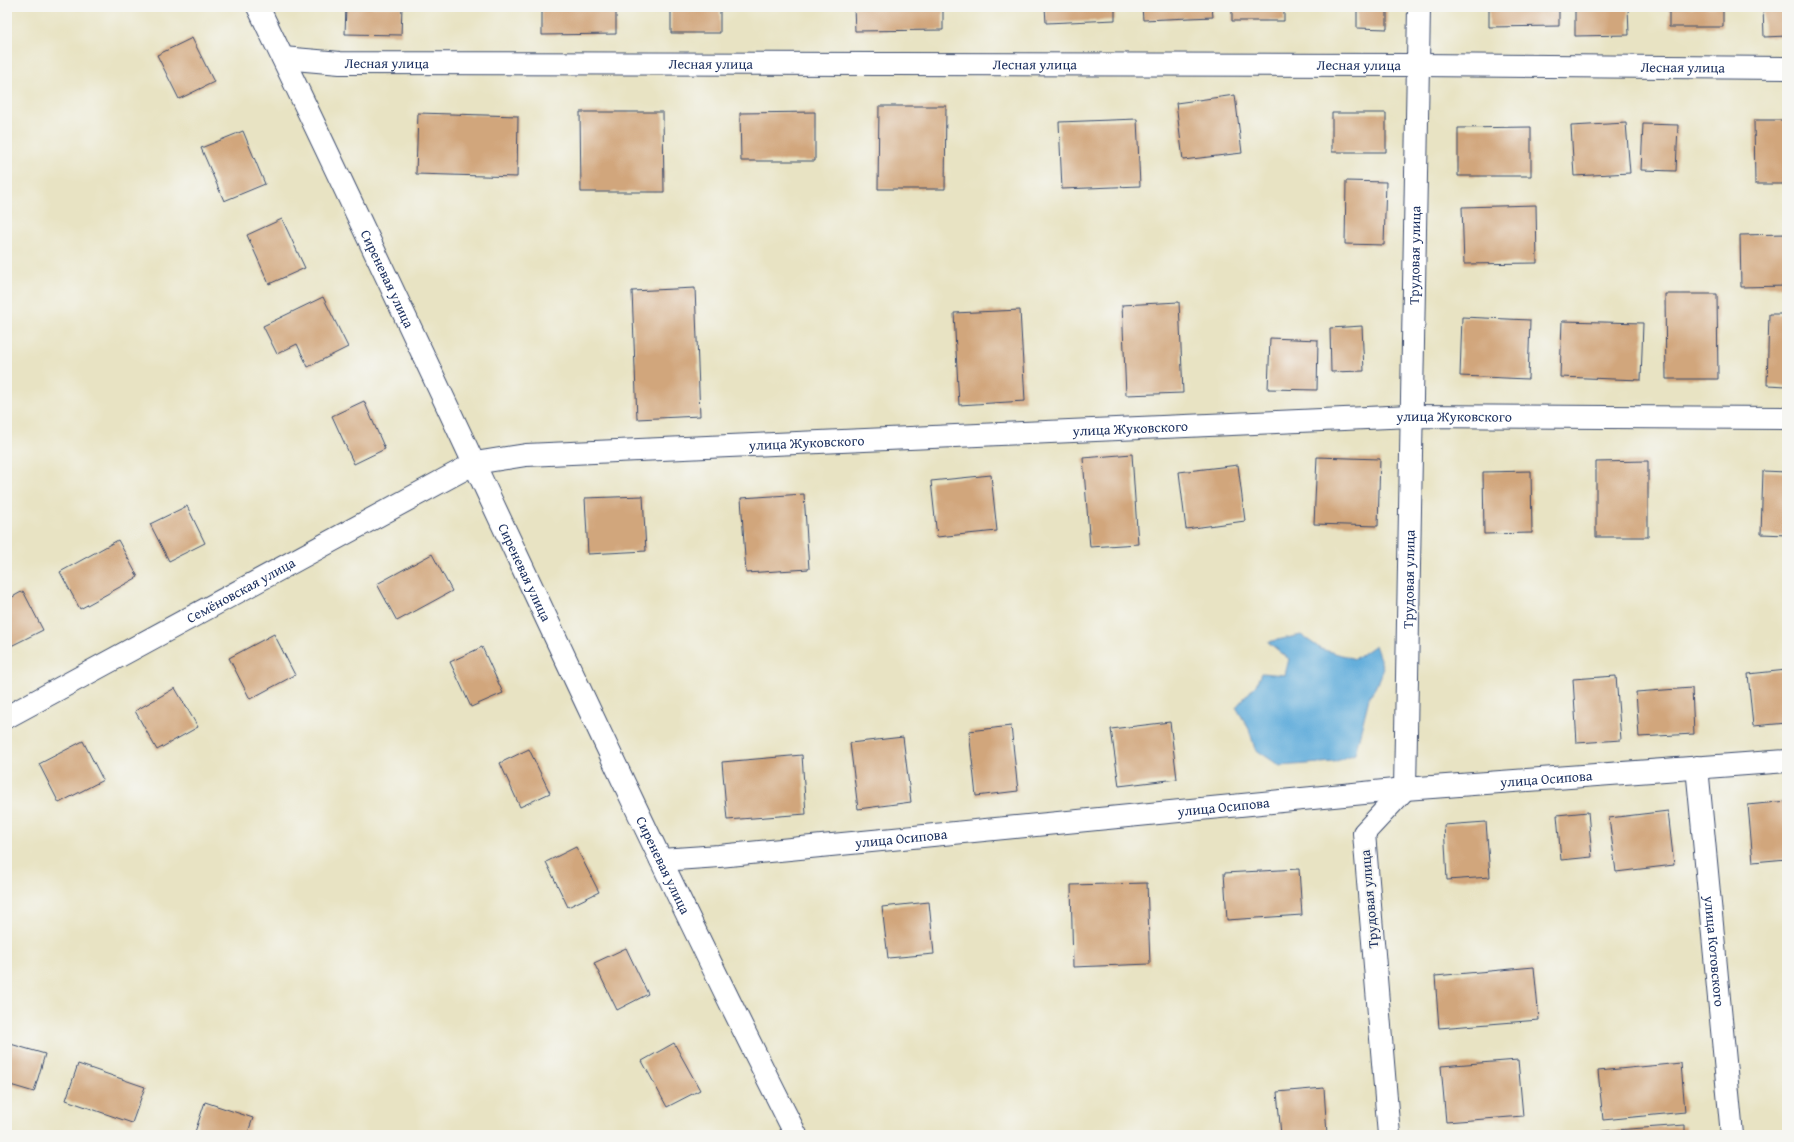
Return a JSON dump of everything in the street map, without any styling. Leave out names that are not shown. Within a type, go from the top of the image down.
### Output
[{"type":"street","name":"Сиреневая улица","points":[[258,7],[475,463],[661,860],[796,1135]]},
{"type":"street","name":"Трудовая улица","points":[[1389,1135],[1364,833],[1405,789],[1419,7]]},
{"type":"street","name":"Лесная улица","points":[[283,58],[340,63],[1418,65],[1787,68]]},
{"type":"street","name":"улица Жуковского","points":[[475,463],[526,454],[1411,416],[1787,418]]},
{"type":"street","name":"Семёновская улица","points":[[7,717],[475,463]]},
{"type":"street","name":"улица Осипова","points":[[661,860],[719,856],[1405,789],[1787,761]]},
{"type":"street","name":"улица Котовского","points":[[1697,768],[1732,1135]]},
{"type":"water","points":[[1301,635],[1321,649],[1355,659],[1375,645],[1383,668],[1376,686],[1369,698],[1355,754],[1334,762],[1280,766],[1255,749],[1249,729],[1236,707],[1256,685],[1261,673],[1285,675],[1289,659],[1268,642]]},
{"type":"building","points":[[346,7],[402,7],[401,35],[345,34]]},
{"type":"building","points":[[542,7],[616,7],[616,34],[542,35]]},
{"type":"building","points":[[671,7],[720,7],[720,33],[671,33]]},
{"type":"building","points":[[854,7],[943,7],[943,30],[855,31]]},
{"type":"building","points":[[1045,7],[1115,7],[1115,20],[1046,23]]},
{"type":"building","points":[[1142,7],[1212,7],[1213,17],[1143,20]]},
{"type":"building","points":[[1232,7],[1284,7],[1284,21],[1232,21]]},
{"type":"building","points":[[1357,7],[1387,7],[1387,29],[1357,28]]},
{"type":"building","points":[[1489,7],[1559,7],[1559,26],[1489,27]]},
{"type":"building","points":[[1575,7],[1628,7],[1629,35],[1575,36]]},
{"type":"building","points":[[1669,7],[1723,7],[1723,27],[1669,27]]},
{"type":"building","points":[[1763,7],[1787,7],[1787,36],[1764,37]]},
{"type":"building","points":[[192,38],[214,82],[179,99],[157,55]]},
{"type":"building","points":[[1235,95],[1242,153],[1183,160],[1176,103]]},
{"type":"building","points":[[879,106],[946,106],[945,189],[878,189]]},
{"type":"building","points":[[580,112],[663,112],[664,192],[581,192]]},
{"type":"building","points":[[815,112],[815,161],[741,161],[740,113]]},
{"type":"building","points":[[418,113],[518,116],[517,177],[416,174]]},
{"type":"building","points":[[1332,113],[1386,113],[1386,152],[1332,152]]},
{"type":"building","points":[[1137,119],[1140,186],[1062,189],[1059,122]]},
{"type":"building","points":[[1754,120],[1787,120],[1787,184],[1755,184]]},
{"type":"building","points":[[1626,123],[1630,173],[1574,176],[1571,126]]},
{"type":"building","points":[[1643,124],[1678,125],[1676,171],[1641,170]]},
{"type":"building","points":[[1531,127],[1531,176],[1458,176],[1458,128]]},
{"type":"building","points":[[243,131],[265,184],[224,201],[201,148]]},
{"type":"building","points":[[1346,181],[1386,182],[1384,245],[1345,244]]},
{"type":"building","points":[[1536,205],[1537,263],[1464,264],[1462,207]]},
{"type":"building","points":[[282,219],[305,268],[269,284],[247,235]]},
{"type":"building","points":[[1787,234],[1787,286],[1741,287],[1740,235]]},
{"type":"building","points":[[695,288],[700,416],[637,419],[632,291]]},
{"type":"building","points":[[1665,294],[1717,294],[1718,379],[1666,379]]},
{"type":"building","points":[[323,297],[348,347],[308,367],[297,344],[277,354],[263,326]]},
{"type":"building","points":[[1179,302],[1183,393],[1126,395],[1122,305]]},
{"type":"building","points":[[1020,310],[1025,401],[959,405],[954,313]]},
{"type":"building","points":[[1769,314],[1787,314],[1787,386],[1767,385]]},
{"type":"building","points":[[1462,317],[1530,320],[1528,379],[1460,376]]},
{"type":"building","points":[[1562,321],[1643,323],[1641,380],[1560,377]]},
{"type":"building","points":[[1362,326],[1364,371],[1331,372],[1330,328]]},
{"type":"building","points":[[1270,338],[1318,340],[1317,390],[1268,389]]},
{"type":"building","points":[[364,401],[385,449],[354,464],[332,416]]},
{"type":"building","points":[[1132,454],[1138,544],[1090,547],[1083,458]]},
{"type":"building","points":[[1317,457],[1380,459],[1378,526],[1314,524]]},
{"type":"building","points":[[1648,461],[1648,537],[1596,537],[1596,462]]},
{"type":"building","points":[[1238,465],[1245,521],[1186,529],[1179,472]]},
{"type":"building","points":[[1531,471],[1532,533],[1484,534],[1483,472]]},
{"type":"building","points":[[1763,471],[1787,472],[1787,535],[1761,534]]},
{"type":"building","points":[[991,475],[997,531],[937,537],[931,481]]},
{"type":"building","points":[[804,494],[809,569],[746,573],[741,498]]},
{"type":"building","points":[[643,496],[646,551],[588,554],[585,498]]},
{"type":"building","points":[[187,506],[205,543],[169,561],[150,524]]},
{"type":"building","points":[[118,540],[138,577],[80,609],[60,572]]},
{"type":"building","points":[[432,554],[452,591],[397,621],[377,584]]},
{"type":"building","points":[[23,591],[43,630],[7,648],[7,600]]},
{"type":"building","points":[[274,634],[295,675],[250,699],[229,658]]},
{"type":"building","points":[[482,647],[503,693],[471,707],[450,662]]},
{"type":"building","points":[[1787,670],[1787,723],[1753,726],[1748,674]]},
{"type":"building","points":[[1616,676],[1621,740],[1577,743],[1573,679]]},
{"type":"building","points":[[175,688],[198,727],[157,750],[135,711]]},
{"type":"building","points":[[1692,688],[1694,734],[1639,737],[1636,692]]},
{"type":"building","points":[[1170,722],[1177,779],[1119,786],[1111,729]]},
{"type":"building","points":[[1011,726],[1018,791],[976,796],[969,731]]},
{"type":"building","points":[[903,737],[911,802],[858,809],[850,743]]},
{"type":"building","points":[[83,741],[103,780],[59,803],[39,764]]},
{"type":"building","points":[[529,749],[550,793],[520,807],[500,763]]},
{"type":"building","points":[[802,755],[806,814],[727,820],[722,762]]},
{"type":"building","points":[[1787,801],[1787,859],[1753,862],[1748,805]]},
{"type":"building","points":[[1668,811],[1674,865],[1616,872],[1609,818]]},
{"type":"building","points":[[1588,812],[1592,857],[1561,860],[1557,815]]},
{"type":"building","points":[[1486,822],[1490,877],[1447,880],[1444,825]]},
{"type":"building","points":[[576,847],[599,892],[568,907],[546,862]]},
{"type":"building","points":[[1299,869],[1302,915],[1227,920],[1224,873]]},
{"type":"building","points":[[1147,883],[1150,964],[1073,967],[1071,885]]},
{"type":"building","points":[[929,902],[934,954],[888,958],[882,907]]},
{"type":"building","points":[[626,948],[648,994],[617,1010],[594,963]]},
{"type":"building","points":[[1534,967],[1539,1020],[1439,1028],[1435,976]]},
{"type":"building","points":[[7,1043],[45,1054],[34,1092],[7,1084]]},
{"type":"building","points":[[674,1043],[700,1090],[667,1107],[642,1061]]},
{"type":"building","points":[[1518,1060],[1523,1116],[1446,1122],[1441,1066]]},
{"type":"building","points":[[1681,1063],[1685,1112],[1603,1120],[1598,1071]]},
{"type":"building","points":[[78,1064],[145,1087],[132,1123],[66,1100]]},
{"type":"building","points":[[1324,1088],[1327,1135],[1281,1135],[1277,1092]]},
{"type":"building","points":[[205,1102],[253,1118],[247,1135],[194,1135]]},
{"type":"building","points":[[1685,1125],[1685,1135],[1602,1135],[1602,1131]]}]
